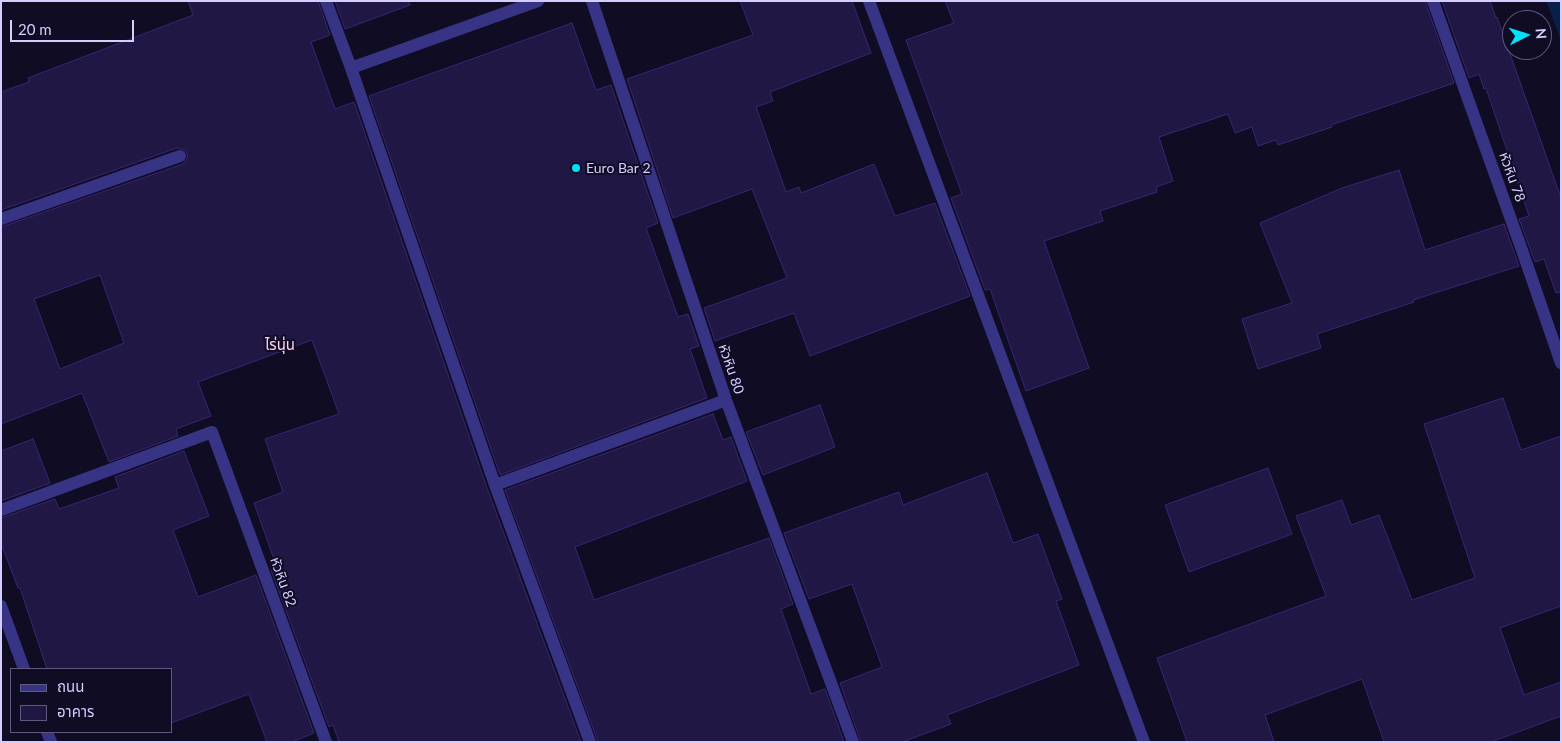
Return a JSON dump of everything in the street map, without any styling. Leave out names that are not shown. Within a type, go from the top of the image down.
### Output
[{"type":"street","points":[[326,1],[496,484],[590,742]]},
{"type":"street","points":[[351,68],[538,1]]},
{"type":"street","name":"หัวหิน 80","points":[[592,1],[726,400],[853,742]]},
{"type":"street","points":[[869,1],[1144,742]]},
{"type":"street","name":"หัวหิน 78","points":[[1433,1],[1561,363]]},
{"type":"street","points":[[1,219],[180,156]]},
{"type":"street","points":[[496,484],[726,400]]},
{"type":"street","name":"หัวหิน 82","points":[[1,510],[212,432],[326,742]]},
{"type":"street","points":[[1,606],[24,668]]},
{"type":"water","points":[[1546,1],[1561,1],[1561,40],[1552,17],[1552,10],[1549,10]]},
{"type":"building","points":[[188,1],[318,1],[330,35],[311,42],[335,109],[354,102],[487,488],[581,742],[339,742],[333,725],[329,727],[271,570],[277,568],[254,503],[283,492],[265,439],[339,414],[312,340],[198,382],[211,416],[176,429],[178,436],[109,462],[82,393],[1,424],[1,227],[183,164],[188,157],[185,150],[177,148],[1,210],[1,92],[29,82],[28,78],[193,15]],"holes":[[[100,275],[124,343],[60,369],[34,299]]]},
{"type":"building","points":[[335,1],[409,1],[410,5],[345,29]]},
{"type":"building","points":[[740,1],[852,1],[871,53],[770,92],[773,101],[756,107],[786,192],[799,187],[801,193],[874,164],[895,216],[935,203],[970,296],[810,356],[794,313],[715,341],[704,308],[787,278],[752,189],[673,218],[627,79],[753,35]]},
{"type":"building","points":[[945,1],[1425,1],[1454,83],[1278,145],[1276,140],[1258,146],[1252,127],[1235,133],[1228,114],[1159,137],[1173,181],[1156,187],[1157,192],[1100,211],[1103,221],[1044,241],[1089,368],[1026,391],[990,289],[985,290],[951,198],[962,194],[906,40],[954,23]]},
{"type":"building","points":[[1442,1],[1490,1],[1497,17],[1502,31],[1502,60],[1512,60],[1561,198],[1561,292],[1556,293],[1544,259],[1535,262],[1519,219],[1529,216],[1486,88],[1484,89],[1479,74],[1469,78]]},
{"type":"building","points":[[572,23],[596,90],[611,85],[658,223],[646,228],[678,317],[688,314],[699,346],[690,349],[707,398],[500,475],[369,96]]},
{"type":"building","points":[[1399,170],[1425,250],[1504,224],[1519,266],[1413,300],[1414,302],[1317,334],[1321,348],[1258,369],[1242,319],[1292,303],[1260,223],[1342,188]]},
{"type":"building","points":[[1503,398],[1521,450],[1561,436],[1561,606],[1500,628],[1524,695],[1561,682],[1561,716],[1491,742],[1384,742],[1362,679],[1265,715],[1274,742],[1187,742],[1157,658],[1326,596],[1296,516],[1342,500],[1351,525],[1379,515],[1412,600],[1475,578],[1424,424]]},
{"type":"building","points":[[820,405],[835,447],[763,475],[746,432]]},
{"type":"building","points":[[713,414],[723,440],[731,437],[747,481],[575,547],[594,600],[769,538],[793,604],[781,609],[811,694],[825,689],[844,742],[598,742],[505,490]]},
{"type":"building","points":[[33,439],[50,483],[1,501],[1,451]]},
{"type":"building","points":[[184,451],[209,516],[173,530],[198,597],[256,575],[314,733],[292,742],[267,742],[249,694],[172,723],[172,668],[47,668],[20,588],[18,588],[1,543],[1,518],[55,499],[59,509],[119,488],[115,477]]},
{"type":"building","points":[[1268,468],[1292,534],[1189,572],[1165,505]]},
{"type":"building","points":[[987,473],[1013,543],[1038,534],[1062,599],[1056,601],[1079,665],[947,715],[951,724],[902,742],[861,742],[840,683],[882,667],[852,584],[809,599],[784,533],[899,492],[903,505]]},
{"type":"place","name":"Euro Bar 2","points":[[576,168]]},
{"type":"district","name":"ไร่นุ่น","points":[[280,345]]}]
